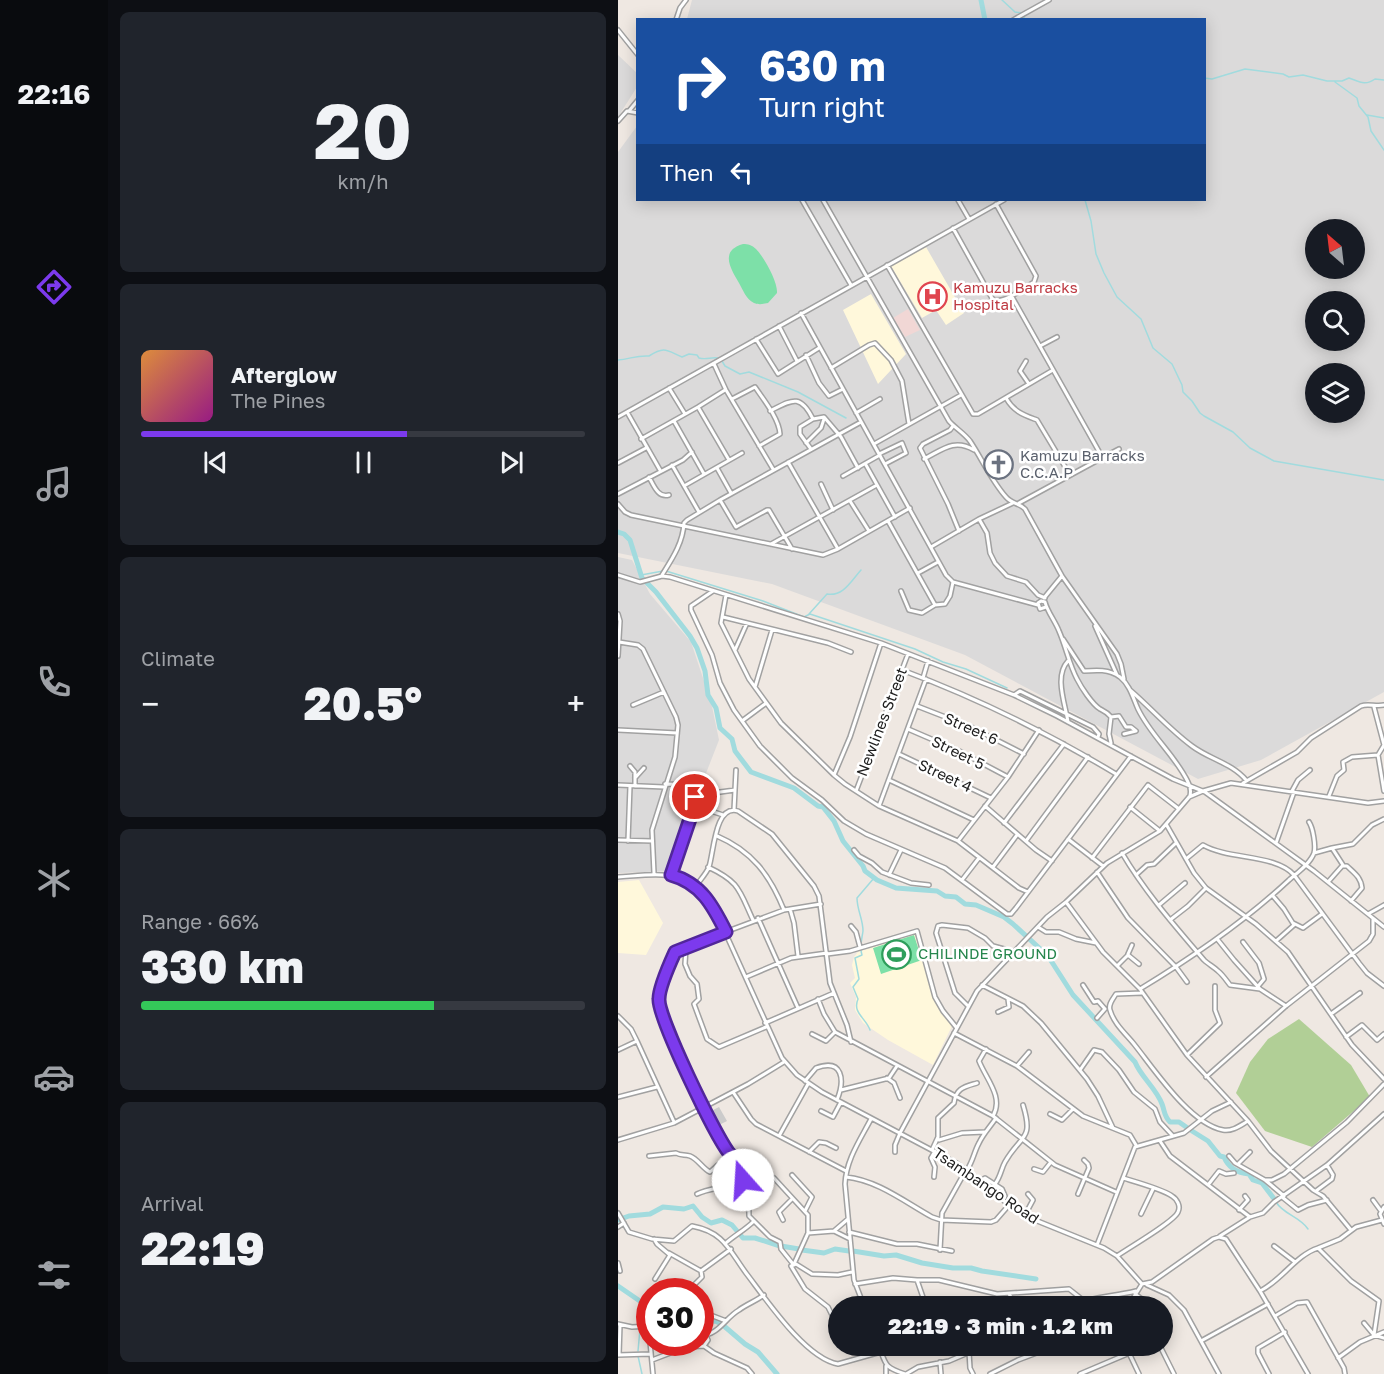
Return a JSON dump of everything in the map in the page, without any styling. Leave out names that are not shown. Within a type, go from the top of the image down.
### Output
[{"type":"street","points":[[677,18],[686,0]]},
{"type":"street","points":[[1017,18],[1049,0]]},
{"type":"street","points":[[618,30],[636,52]]},
{"type":"street","points":[[618,122],[636,102]]},
{"type":"street","points":[[629,111],[636,113]]},
{"type":"street","points":[[803,201],[851,285]]},
{"type":"street","points":[[824,201],[953,426],[969,439],[1001,491],[1025,509],[1062,576],[1117,654],[1124,681]]},
{"type":"street","points":[[959,201],[969,219]]},
{"type":"street","points":[[618,417],[1002,201]]},
{"type":"street","points":[[952,228],[993,300],[999,301],[1011,295],[1035,281],[1036,276],[996,204]]},
{"type":"street","points":[[887,265],[973,414],[978,414],[1053,370]]},
{"type":"street","points":[[1011,295],[1099,451],[1100,459]]},
{"type":"street","points":[[801,313],[938,562],[953,582],[1038,605],[1041,609],[1046,607]]},
{"type":"street","points":[[779,326],[796,361]]},
{"type":"street","points":[[1040,346],[1057,337]]},
{"type":"street","points":[[756,339],[776,374],[780,374],[796,361],[820,347]]},
{"type":"street","points":[[831,368],[875,343],[891,360],[901,379],[905,391],[909,424]]},
{"type":"street","points":[[806,355],[819,383],[829,396],[843,389]]},
{"type":"street","points":[[1026,361],[1020,372],[1029,385]]},
{"type":"street","points":[[714,364],[726,390],[773,470]]},
{"type":"street","points":[[732,399],[755,387],[770,411],[780,434],[759,446]]},
{"type":"street","points":[[669,388],[685,414]]},
{"type":"street","points":[[641,439],[726,390]]},
{"type":"street","points":[[874,444],[961,394]]},
{"type":"street","points":[[1006,398],[1011,406],[1024,417],[1037,420],[1070,475]]},
{"type":"street","points":[[856,413],[880,399]]},
{"type":"street","points":[[770,411],[790,401],[795,401],[806,406],[813,419]]},
{"type":"street","points":[[698,407],[729,460]]},
{"type":"street","points":[[627,412],[661,471]]},
{"type":"street","points":[[811,449],[799,430],[800,427],[813,419],[824,417]]},
{"type":"street","points":[[824,417],[838,434],[858,468]]},
{"type":"street","points":[[806,443],[821,428],[824,417]]},
{"type":"street","points":[[674,421],[704,474]]},
{"type":"street","points":[[662,576],[684,533],[685,521],[861,422]]},
{"type":"street","points":[[953,426],[950,430],[921,446],[920,450],[948,504],[959,531]]},
{"type":"street","points":[[843,476],[902,443],[906,454],[885,464]]},
{"type":"street","points":[[924,459],[954,444],[964,445],[975,451]]},
{"type":"street","points":[[618,463],[646,448]]},
{"type":"street","points":[[931,547],[980,519],[1119,449]]},
{"type":"street","points":[[618,494],[683,460],[692,452]]},
{"type":"street","points":[[684,486],[742,453]]},
{"type":"street","points":[[788,462],[837,549]]},
{"type":"street","points":[[672,465],[699,512]]},
{"type":"street","points":[[866,465],[895,517]]},
{"type":"street","points":[[717,468],[731,494]]},
{"type":"street","points":[[649,477],[659,494],[669,495]]},
{"type":"street","points":[[821,484],[833,510]]},
{"type":"street","points":[[771,544],[877,485]]},
{"type":"street","points":[[720,500],[740,537]]},
{"type":"street","points":[[850,501],[868,531]]},
{"type":"street","points":[[618,504],[630,514],[822,555],[837,549],[909,508]]},
{"type":"street","points":[[734,526],[741,526],[768,510],[793,550]]},
{"type":"street","points":[[895,1152],[900,1133],[968,1006],[982,986],[1026,938],[1103,866],[1160,831],[1191,793],[1176,762],[1146,723],[1124,681],[1117,675],[1104,670],[1084,671],[1063,639],[1045,602],[1026,582],[1007,576],[995,564],[990,553],[987,533],[980,519]]},
{"type":"street","points":[[888,521],[935,605]]},
{"type":"street","points":[[918,573],[938,562]]},
{"type":"street","points":[[618,575],[640,582],[662,576],[670,577],[882,643],[1014,695],[1112,744],[1190,787],[1203,790],[1328,882],[1384,927]]},
{"type":"street","points":[[1038,605],[1062,576]]},
{"type":"street","points":[[901,591],[910,611],[922,613],[935,605],[945,604],[949,599],[953,582]]},
{"type":"street","points":[[713,591],[691,608],[712,655],[722,689],[760,746],[792,778],[822,800],[844,821],[866,834],[945,868],[1008,915],[1131,756]]},
{"type":"street","points":[[726,596],[721,623],[765,704],[834,775],[879,806],[958,841],[1019,888],[1028,892]]},
{"type":"street","points":[[618,614],[620,621],[618,656]]},
{"type":"street","points":[[722,616],[828,643],[851,652]]},
{"type":"street","points":[[1094,621],[1117,675]]},
{"type":"street","points":[[735,650],[747,623]]},
{"type":"street","points":[[755,687],[772,630]]},
{"type":"street","points":[[1063,639],[1068,661],[1077,679],[1099,708],[1111,717]]},
{"type":"street","points":[[619,642],[642,647],[676,717],[678,733],[675,757],[653,824],[654,873]]},
{"type":"street","points":[[834,775],[850,737],[882,643]]},
{"type":"street","name":"Newlines Street","points":[[856,791],[908,654]]},
{"type":"street","points":[[879,806],[917,705],[928,661]]},
{"type":"street","points":[[1068,661],[1065,663],[1061,691],[1068,722]]},
{"type":"street","points":[[902,670],[976,699],[1039,730],[1116,774]]},
{"type":"street","points":[[1129,688],[1179,737],[1199,751],[1240,773],[1246,780]]},
{"type":"street","points":[[1014,695],[1020,692],[1094,727],[1099,734],[1098,737]]},
{"type":"street","points":[[633,705],[664,693]]},
{"type":"street","points":[[742,721],[765,704]]},
{"type":"street","name":"Street 6","points":[[917,705],[971,727],[1024,754]]},
{"type":"street","points":[[1243,783],[1297,752],[1311,738],[1361,706],[1384,705]]},
{"type":"street","points":[[1374,707],[1384,747],[1378,755],[1384,791]]},
{"type":"street","points":[[1111,717],[1119,716],[1126,727],[1131,727],[1136,731],[1125,734]]},
{"type":"street","points":[[1111,717],[1109,734],[1112,744]]},
{"type":"street","name":"Street 5","points":[[908,729],[959,751],[1008,777]]},
{"type":"street","points":[[618,730],[678,733]]},
{"type":"street","points":[[958,841],[1008,777],[1039,730]]},
{"type":"street","points":[[1004,823],[1064,744]]},
{"type":"street","name":"Street 4","points":[[899,754],[991,798]]},
{"type":"street","points":[[1329,796],[1337,776],[1344,770],[1343,762],[1352,757],[1378,755]]},
{"type":"street","points":[[1026,841],[1088,757]]},
{"type":"street","points":[[628,841],[632,786],[635,778],[635,770],[630,766]]},
{"type":"street","points":[[635,778],[644,768]]},
{"type":"street","points":[[734,810],[736,770]]},
{"type":"street","points":[[1276,843],[1293,792],[1300,777],[1310,770]]},
{"type":"street","points":[[618,785],[690,786],[705,780],[708,789],[713,793],[735,790]]},
{"type":"street","points":[[889,780],[974,820]]},
{"type":"street","points":[[671,875],[692,813],[699,782]]},
{"type":"street","points":[[1188,798],[1203,790],[1227,783],[1243,783],[1371,803],[1384,801]]},
{"type":"street","points":[[1092,858],[1148,785],[1179,809]]},
{"type":"street","points":[[695,797],[708,810],[723,815]]},
{"type":"street","points":[[985,806],[1052,861]]},
{"type":"street","points":[[1130,807],[1160,831]]},
{"type":"street","points":[[696,886],[708,867],[717,836],[718,823],[723,815],[734,810],[751,818],[772,834],[814,886],[821,904],[830,983],[847,1025],[851,1042]]},
{"type":"street","points":[[1140,989],[1218,940],[1247,918],[1273,897],[1314,853],[1353,844],[1372,825],[1384,819]]},
{"type":"street","points":[[1309,822],[1312,828],[1314,853]]},
{"type":"street","points":[[1166,824],[1194,873],[1206,888],[1276,941],[1296,961],[1346,1037],[1384,1079]]},
{"type":"street","points":[[993,867],[1017,834]]},
{"type":"street","points":[[717,836],[749,854],[772,885],[784,910]]},
{"type":"street","points":[[1068,839],[1103,866]]},
{"type":"street","points":[[618,840],[652,841]]},
{"type":"street","points":[[1136,875],[1147,865],[1154,864],[1177,843]]},
{"type":"street","points":[[1186,859],[1203,845],[1219,851],[1279,864],[1289,869],[1367,973],[1384,986]]},
{"type":"street","points":[[1332,848],[1343,866],[1347,866],[1358,875],[1362,885],[1351,901]]},
{"type":"street","points":[[854,850],[859,856],[872,862],[882,873],[911,883],[929,885]]},
{"type":"street","points":[[889,876],[901,850]]},
{"type":"street","points":[[1122,853],[1158,905],[1206,962],[1220,972],[1230,985],[1260,987]]},
{"type":"street","points":[[962,880],[980,858]]},
{"type":"street","points":[[1328,882],[1343,866]]},
{"type":"street","points":[[708,867],[726,875],[734,883],[753,920]]},
{"type":"street","points":[[1097,872],[1128,918],[1176,967],[1187,982]]},
{"type":"street","name":"Tsambango Road","points":[[618,877],[654,873],[683,878],[696,886],[710,901],[784,1062],[806,1082],[967,1170],[1009,1205],[1039,1223],[1097,1245],[1117,1256],[1144,1284]]},
{"type":"street","points":[[1158,905],[1185,883]]},
{"type":"street","points":[[1170,920],[1206,888]]},
{"type":"street","points":[[1273,897],[1293,923],[1303,928],[1322,914]]},
{"type":"street","points":[[1066,902],[1116,967],[1140,989],[1187,1055],[1206,1077],[1248,1120],[1271,1151],[1327,1200],[1351,1230]]},
{"type":"street","points":[[821,904],[784,910],[758,918],[677,950],[674,953],[659,1002],[672,1040],[703,1107],[723,1143],[734,1158],[774,1178],[808,1216],[808,1233],[791,1268],[805,1289],[828,1307]]},
{"type":"street","points":[[1368,914],[1384,905]]},
{"type":"street","points":[[790,909],[798,956]]},
{"type":"street","points":[[758,918],[798,1008]]},
{"type":"street","points":[[1206,1077],[1286,1006],[1372,937],[1373,918]]},
{"type":"street","points":[[1276,941],[1293,927],[1293,923]]},
{"type":"street","points":[[968,1006],[955,993],[936,933],[938,927],[942,925],[968,928],[985,938],[993,946],[1004,949],[1012,955]]},
{"type":"street","points":[[851,926],[856,932],[860,947]]},
{"type":"street","points":[[1038,927],[1046,932],[1059,932],[1076,939],[1096,943]]},
{"type":"street","points":[[745,978],[798,956],[850,951],[917,931],[937,1002],[956,1028]]},
{"type":"street","points":[[1218,940],[1248,977],[1286,1006]]},
{"type":"street","points":[[1243,942],[1260,965],[1264,979],[1260,987]]},
{"type":"street","points":[[1116,967],[1127,955],[1132,945]]},
{"type":"street","points":[[686,948],[685,964],[698,988],[699,999],[693,1004],[709,1041],[717,1047],[834,993]]},
{"type":"street","points":[[1127,955],[1139,964]]},
{"type":"street","points":[[1083,985],[1094,1002],[1098,1001],[1111,1012]]},
{"type":"street","points":[[982,986],[1008,997],[1032,1014],[1080,1070],[1098,1096],[1114,1130]]},
{"type":"street","points":[[1187,1055],[1220,1023],[1215,1010],[1215,986]]},
{"type":"street","points":[[1142,993],[1116,994],[1110,1005],[1111,1012],[1120,1028],[1172,1092],[1201,1119],[1224,1130],[1236,1128],[1248,1120]]},
{"type":"street","points":[[1331,1014],[1359,993]]},
{"type":"street","points":[[998,1012],[1009,1007],[1008,997]]},
{"type":"street","points":[[818,999],[835,1032],[994,1117],[1051,1162],[1116,1192]]},
{"type":"street","points":[[1096,1017],[1105,1009]]},
{"type":"street","points":[[618,1016],[637,1041],[674,1123]]},
{"type":"street","points":[[1346,1037],[1362,1025],[1377,1040],[1384,1034]]},
{"type":"street","points":[[812,1034],[826,1041],[835,1032]]},
{"type":"street","points":[[954,1033],[1017,1066],[1089,1119],[1130,1135],[1136,1145]]},
{"type":"street","points":[[618,1050],[637,1041]]},
{"type":"street","points":[[940,1250],[942,1213],[974,1160],[977,1147],[996,1110],[998,1099],[979,1060],[986,1049]]},
{"type":"street","points":[[1080,1070],[1094,1050],[1102,1052],[1122,1073],[1134,1092],[1155,1109],[1160,1122],[1174,1137]]},
{"type":"street","points":[[1017,1066],[1029,1052]]},
{"type":"street","points":[[618,1140],[674,1123],[784,1062]]},
{"type":"street","points":[[779,1137],[806,1082],[816,1068],[831,1065],[838,1069],[842,1077],[839,1101],[833,1117],[821,1111]]},
{"type":"street","points":[[841,1090],[887,1078],[897,1066]]},
{"type":"street","points":[[887,1078],[895,1084],[900,1098]]},
{"type":"street","points":[[934,1177],[935,1167],[931,1158],[937,1141],[937,1120],[954,1103],[954,1096],[959,1089],[977,1083]]},
{"type":"street","points":[[1265,1180],[1273,1180],[1291,1169],[1347,1122],[1384,1084]]},
{"type":"street","points":[[618,1097],[657,1087]]},
{"type":"street","points":[[733,1092],[753,1122],[846,1172]]},
{"type":"street","points":[[1136,1145],[1160,1141],[1190,1130],[1212,1111],[1232,1102]]},
{"type":"street","points":[[995,1184],[1005,1161],[1023,1139],[1028,1126],[1023,1105]]},
{"type":"street","points":[[1050,1114],[1062,1120],[1073,1109]]},
{"type":"street","points":[[1134,1296],[1144,1284],[1219,1237],[1226,1230],[1250,1217],[1260,1215],[1327,1165],[1384,1114]]},
{"type":"street","points":[[860,1296],[853,1272],[846,1172],[851,1156],[871,1118]]},
{"type":"street","points":[[937,1141],[962,1133],[985,1132]]},
{"type":"street","points":[[1160,1141],[1170,1155],[1250,1217]]},
{"type":"street","points":[[809,1152],[819,1142],[836,1148]]},
{"type":"street","points":[[1097,1245],[1136,1145]]},
{"type":"street","points":[[1240,1164],[1239,1160],[1250,1152]]},
{"type":"street","points":[[649,1156],[676,1153],[686,1155],[693,1157],[710,1172],[719,1164],[724,1165],[734,1158]]},
{"type":"street","points":[[1229,1156],[1265,1180],[1298,1210],[1327,1200]]},
{"type":"street","points":[[1078,1194],[1089,1166],[1084,1160]]},
{"type":"street","points":[[1034,1169],[1043,1172],[1051,1162]]},
{"type":"street","points":[[1316,1191],[1332,1179],[1333,1175],[1327,1165]]},
{"type":"street","points":[[748,1166],[749,1214],[771,1237],[780,1242],[781,1249],[793,1264],[812,1275],[838,1275],[853,1272]]},
{"type":"street","points":[[1208,1185],[1219,1171],[1226,1174],[1234,1173]]},
{"type":"street","points":[[697,1194],[716,1187],[739,1183],[747,1175]]},
{"type":"street","points":[[792,1175],[812,1197],[805,1211]]},
{"type":"street","points":[[846,1177],[861,1179],[873,1184],[941,1220],[991,1222],[996,1220],[1009,1205]]},
{"type":"street","points":[[980,1181],[985,1178],[995,1184],[1004,1192],[1003,1200]]},
{"type":"street","points":[[1117,1256],[1177,1215],[1179,1206],[1175,1198],[1169,1194],[1123,1178]]},
{"type":"street","points":[[1141,1214],[1153,1189]]},
{"type":"street","points":[[1025,1215],[1033,1200],[1028,1194]]},
{"type":"street","points":[[1239,1210],[1248,1200],[1245,1196]]},
{"type":"street","points":[[783,1220],[779,1214],[780,1210],[792,1199]]},
{"type":"street","points":[[1260,1291],[1310,1251],[1340,1239],[1351,1230],[1383,1222],[1381,1211],[1373,1200]]},
{"type":"street","points":[[1381,1211],[1384,1207]]},
{"type":"street","points":[[618,1214],[629,1232],[654,1239],[674,1241],[692,1226],[713,1233],[726,1243],[801,1342],[828,1361],[838,1364],[867,1356]]},
{"type":"street","points":[[834,1231],[848,1219]]},
{"type":"street","points":[[726,1243],[754,1221]]},
{"type":"street","points":[[618,1227],[624,1223]]},
{"type":"street","points":[[808,1233],[834,1231],[850,1239]]},
{"type":"street","points":[[849,1233],[897,1244],[917,1244],[951,1251]]},
{"type":"street","points":[[1219,1237],[1229,1242],[1285,1332],[1308,1374]]},
{"type":"street","points":[[654,1239],[669,1253],[701,1271]]},
{"type":"street","points":[[1274,1246],[1295,1262]]},
{"type":"street","points":[[1318,1248],[1354,1283],[1382,1304],[1374,1335]]},
{"type":"street","points":[[701,1271],[730,1249]]},
{"type":"street","points":[[656,1278],[669,1257],[669,1253]]},
{"type":"street","points":[[618,1263],[620,1271]]},
{"type":"street","points":[[701,1271],[701,1278]]},
{"type":"street","points":[[855,1284],[894,1278],[939,1280],[997,1294],[1069,1289],[1078,1296]]},
{"type":"street","points":[[917,1280],[923,1296]]},
{"type":"street","points":[[1144,1284],[1169,1295],[1184,1310],[1219,1374]]},
{"type":"street","points":[[1110,1296],[1136,1292]]},
{"type":"street","points":[[1136,1292],[1140,1296]]},
{"type":"street","points":[[714,1332],[739,1309],[764,1295]]},
{"type":"street","points":[[1275,1316],[1297,1304],[1307,1302],[1344,1368],[1345,1374]]},
{"type":"street","points":[[1201,1341],[1268,1304]]},
{"type":"street","points":[[714,1316],[726,1321]]},
{"type":"street","points":[[1364,1323],[1374,1335],[1384,1338]]},
{"type":"street","points":[[636,1325],[619,1324],[618,1354],[636,1354]]},
{"type":"street","points":[[1269,1374],[1258,1353],[1258,1348],[1285,1332]]},
{"type":"street","points":[[1338,1358],[1356,1344],[1384,1332]]},
{"type":"street","points":[[714,1353],[747,1368],[752,1374]]},
{"type":"street","points":[[651,1356],[653,1374]]},
{"type":"street","points":[[652,1360],[662,1356]]},
{"type":"street","points":[[883,1356],[886,1374]]},
{"type":"street","points":[[886,1366],[905,1374],[918,1367],[949,1361],[960,1356]]},
{"type":"street","points":[[969,1356],[973,1374]]},
{"type":"street","points":[[991,1374],[1029,1356]]},
{"type":"street","points":[[1080,1374],[1123,1356]]},
{"type":"street","points":[[1131,1356],[1139,1374]]},
{"type":"street","points":[[1165,1356],[1174,1374]]},
{"type":"street","points":[[940,1362],[941,1374]]},
{"type":"shaded area","points":[[692,0],[1384,0],[1384,692],[1261,760],[1198,779],[965,655],[772,584],[618,553],[618,152],[636,127],[636,201],[1206,201],[1206,18],[687,18]]},
{"type":"shaded area","points":[[618,55],[636,72],[636,89],[618,117]]},
{"type":"shaded area","name":"Kamuzu Barracks Hospital","points":[[926,247],[964,313],[946,325],[936,310],[922,318],[891,266]]},
{"type":"shaded area","points":[[871,294],[906,354],[878,384],[843,310]]},
{"type":"shaded area","points":[[908,309],[920,330],[905,337],[893,318]]},
{"type":"shaded area","points":[[618,557],[632,560],[650,594],[691,642],[711,702],[719,740],[694,804],[673,871],[618,873]]},
{"type":"shaded area","points":[[639,880],[663,923],[646,955],[618,953],[618,882]]},
{"type":"shaded area","points":[[915,934],[934,999],[952,1026],[933,1065],[863,1023],[855,1010],[856,997],[850,983],[855,978],[852,965],[858,952]]},
{"type":"shaded area","points":[[719,1107],[727,1121],[717,1126],[713,1110]]},
{"type":"green space","points":[[743,244],[756,249],[773,276],[777,293],[768,303],[758,304],[749,299],[730,266],[731,251]]},
{"type":"green space","name":"CHILINDE GROUND","points":[[914,935],[922,960],[881,974],[873,948]]},
{"type":"green space","points":[[1299,1019],[1351,1065],[1370,1097],[1312,1147],[1265,1131],[1236,1093],[1250,1062],[1268,1039]]},
{"type":"waterway","points":[[981,0],[985,18]]},
{"type":"waterway","points":[[1002,0],[1015,12],[1022,13]]},
{"type":"waterway","points":[[1206,78],[1212,79],[1245,69],[1283,74],[1289,77],[1303,75],[1327,81],[1342,81],[1349,78],[1365,83],[1375,79],[1384,80]]},
{"type":"waterway","points":[[1335,82],[1357,98],[1359,106],[1368,117],[1371,131],[1384,150]]},
{"type":"waterway","points":[[1367,115],[1384,118]]},
{"type":"waterway","points":[[1085,201],[1096,254],[1104,273],[1117,297],[1141,319],[1153,348],[1172,364],[1183,392],[1200,413],[1233,432],[1250,448],[1274,461],[1384,480]]},
{"type":"waterway","points":[[618,360],[649,356],[662,350],[682,357],[689,354],[697,355],[702,359],[718,358]]},
{"type":"waterway","points":[[722,361],[725,366],[740,374],[749,372],[798,392],[846,418]]},
{"type":"waterway","points":[[618,532],[630,540],[642,578],[656,592],[697,648],[705,671],[708,695],[716,708],[720,728],[732,739],[735,751],[751,772],[794,788],[818,806],[823,807],[834,821],[843,841],[865,871],[877,880],[896,888],[937,891],[945,896],[956,897],[965,904],[976,905],[1004,917],[1013,924],[1048,956],[1073,995],[1135,1062],[1159,1098],[1168,1120],[1179,1122],[1189,1129]]},
{"type":"waterway","points":[[809,614],[827,594],[842,591],[861,570]]},
{"type":"waterway","points":[[641,575],[663,571]]},
{"type":"waterway","points":[[666,571],[763,601],[804,617],[810,614],[915,649],[1007,688]]},
{"type":"waterway","points":[[870,1030],[858,1012],[858,999],[853,987],[859,979],[855,958],[862,955],[863,927],[857,898],[874,878]]},
{"type":"waterway","points":[[1192,1131],[1208,1141],[1231,1167],[1249,1174],[1253,1180],[1262,1183],[1275,1200]]},
{"type":"waterway","points":[[1276,1202],[1308,1229]]},
{"type":"waterway","points":[[618,1220],[629,1216],[650,1214],[663,1207],[684,1209],[693,1206],[702,1217],[711,1223],[722,1220],[732,1225],[743,1238],[755,1238],[780,1246]]},
{"type":"waterway","points":[[781,1246],[799,1249]]},
{"type":"waterway","points":[[802,1250],[824,1253],[835,1249],[849,1251]]},
{"type":"waterway","points":[[853,1251],[884,1256],[896,1255],[922,1263],[953,1268],[971,1268],[1036,1279]]},
{"type":"waterway","points":[[618,1286],[636,1298]]},
{"type":"waterway","points":[[714,1321],[721,1324]]},
{"type":"waterway","points":[[724,1326],[758,1352],[777,1374]]},
{"type":"waterway","points":[[638,1356],[642,1374]]},
{"type":"place","name":"Kamuzu Barracks Hospital","points":[[932,297]]},
{"type":"place","name":"Kamuzu Barracks C.C.A.P","points":[[999,465]]},
{"type":"place","name":"CHILINDE GROUND","points":[[897,954]]},
{"type":"route","points":[[695,797],[692,813],[671,875],[683,878],[696,886],[710,901],[726,932],[675,952],[659,1002],[672,1040],[717,1133],[731,1156],[748,1166],[747,1175],[743,1180]]}]
